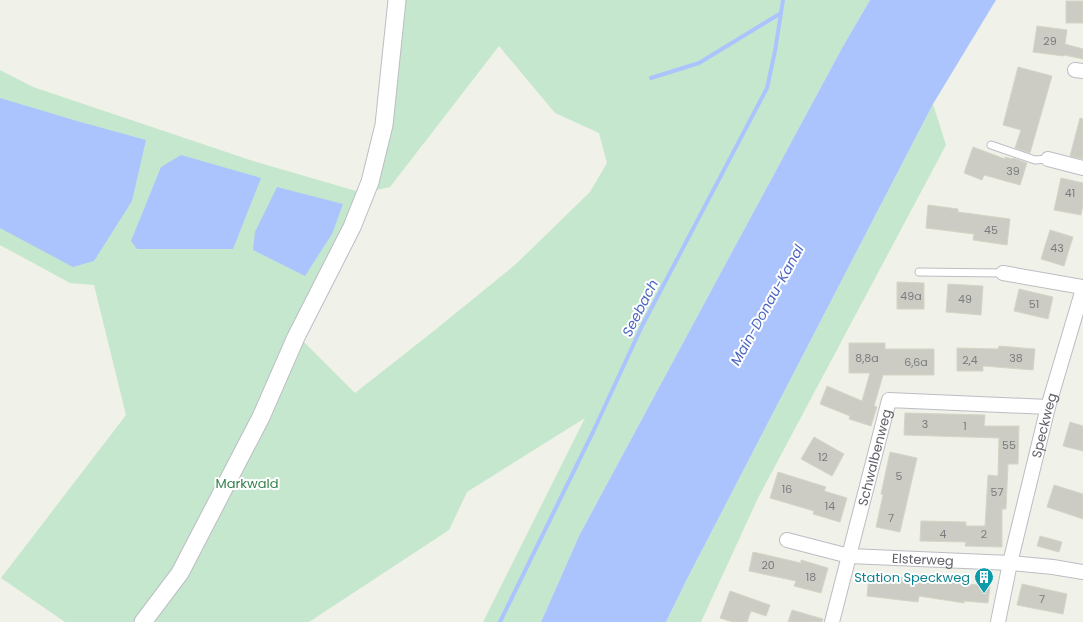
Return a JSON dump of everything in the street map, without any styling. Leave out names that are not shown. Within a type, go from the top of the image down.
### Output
[{"type":"street","points":[[143,622],[180,573],[261,417],[296,337],[352,226],[370,182],[384,125],[397,0]]},
{"type":"street","points":[[1048,159],[1083,168]]},
{"type":"street","name":"Speckweg","points":[[998,622],[1010,562],[1048,407],[1083,288],[1003,273]]},
{"type":"street","name":"Schwalbenweg","points":[[832,622],[889,400],[1048,407]]},
{"type":"street","name":"Elsterweg","points":[[787,540],[849,556],[1010,562],[1053,566],[1083,572]]},
{"type":"lane","points":[[991,145],[1035,160],[1048,159]]},
{"type":"lane","points":[[919,272],[1003,273]]},
{"type":"green space","name":"Markwald","points":[[392,0],[870,0],[842,48],[580,534],[541,622],[483,622],[585,418],[467,492],[449,530],[309,622],[65,622],[1,578],[126,415],[94,285],[70,283],[0,245],[0,70],[33,87],[253,161],[363,193],[381,102]],"holes":[[[499,46],[555,113],[599,133],[607,163],[590,192],[516,264],[355,393],[295,333],[363,193],[390,187]]]},
{"type":"green space","points":[[933,104],[946,145],[758,498],[701,622],[666,622],[685,583]]},
{"type":"water","name":"Main-Donau-Kanal","points":[[870,0],[996,0],[933,104],[666,622],[541,622],[580,534],[842,48]]},
{"type":"water","points":[[0,98],[146,140],[132,201],[94,261],[73,267],[0,228]]},
{"type":"water","points":[[181,155],[261,178],[233,249],[137,249],[131,241],[161,167]]},
{"type":"water","points":[[277,187],[343,204],[332,234],[305,276],[253,250],[255,232]]},
{"type":"building","points":[[1066,1],[1083,1],[1083,23],[1066,23]]},
{"type":"building","points":[[1037,26],[1067,30],[1065,44],[1083,49],[1083,59],[1064,55],[1033,52]]},
{"type":"building","points":[[1018,67],[1052,76],[1030,153],[1015,148],[1021,130],[1003,125]]},
{"type":"building","points":[[1080,118],[1083,119],[1083,159],[1070,156]]},
{"type":"building","points":[[973,147],[1005,159],[1005,157],[1013,158],[1027,163],[1020,185],[984,175],[982,180],[964,173]]},
{"type":"building","points":[[1061,178],[1083,183],[1083,204],[1081,215],[1054,210]]},
{"type":"building","points":[[928,205],[958,209],[958,212],[1010,219],[1007,245],[973,240],[974,234],[926,228]]},
{"type":"building","points":[[1050,230],[1073,237],[1064,266],[1041,259]]},
{"type":"building","points":[[897,282],[924,283],[924,309],[897,309]]},
{"type":"building","points":[[948,284],[983,286],[981,315],[946,312]]},
{"type":"building","points":[[1019,289],[1053,297],[1048,319],[1014,311]]},
{"type":"building","points":[[849,343],[885,343],[885,349],[934,349],[934,375],[883,375],[874,406],[877,407],[871,426],[849,419],[850,416],[820,404],[827,386],[862,401],[870,373],[849,373]]},
{"type":"building","points":[[999,346],[1035,349],[1033,370],[983,366],[983,371],[957,371],[957,348],[998,349]]},
{"type":"building","points":[[905,413],[985,415],[984,426],[1019,426],[1018,464],[1008,464],[1006,509],[1002,509],[1002,547],[965,546],[966,542],[920,541],[921,521],[966,522],[966,526],[985,526],[988,475],[998,476],[999,438],[904,435]]},
{"type":"building","points":[[1070,422],[1083,426],[1083,451],[1063,446]]},
{"type":"building","points":[[814,437],[844,454],[832,476],[801,459]]},
{"type":"building","points":[[890,452],[917,458],[900,532],[876,527]]},
{"type":"building","points":[[778,472],[826,487],[824,491],[847,498],[840,522],[813,514],[814,511],[770,498]]},
{"type":"building","points":[[1054,485],[1083,494],[1083,519],[1047,507]]},
{"type":"building","points":[[1040,536],[1062,542],[1059,552],[1037,546]]},
{"type":"building","points":[[753,552],[801,563],[801,560],[828,568],[821,593],[794,586],[796,581],[749,571]]},
{"type":"building","points":[[869,574],[936,581],[937,575],[967,580],[967,584],[990,586],[988,603],[964,601],[964,603],[919,596],[918,602],[867,596]]},
{"type":"building","points":[[1022,584],[1067,594],[1063,614],[1017,605]]},
{"type":"building","points":[[730,591],[770,605],[766,616],[751,611],[747,622],[733,622],[720,618]]},
{"type":"building","points":[[792,610],[823,619],[822,622],[788,622]]},
{"type":"waterway","name":"Seebach","points":[[500,622],[593,432],[642,326],[767,88],[775,51],[783,0]]},
{"type":"waterway","points":[[651,78],[699,63],[781,13]]},
{"type":"place","name":"Station Speckweg","points":[[984,594]]}]
